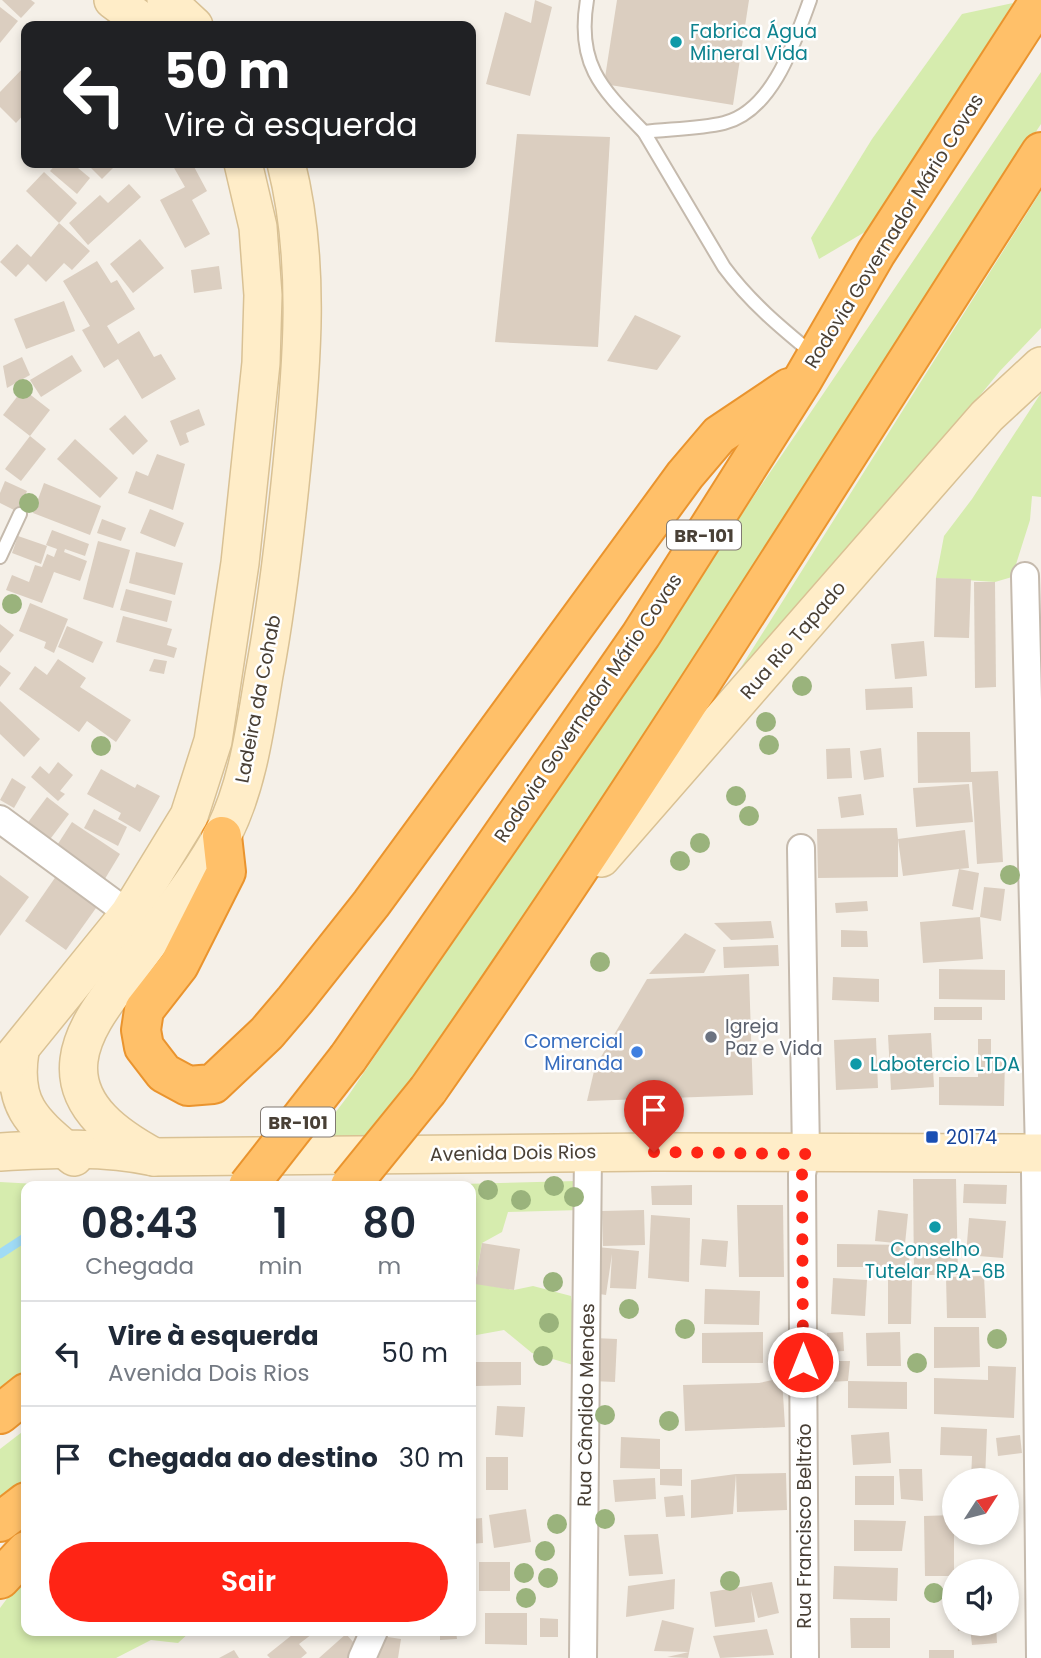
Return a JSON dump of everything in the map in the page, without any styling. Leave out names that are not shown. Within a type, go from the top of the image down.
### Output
[{"type":"highway","name":"Rodovia Governador Mário Covas","points":[[252,1181],[348,1058],[641,635],[809,367],[876,253],[1040,0]]},
{"type":"highway","points":[[354,1181],[428,1090],[549,917],[862,435],[1041,152]]},
{"type":"highway","points":[[222,836],[226,872],[179,965],[144,1010],[141,1030],[144,1047],[164,1073],[188,1086],[213,1084],[267,1033],[371,904],[685,475],[719,435],[809,367]]},
{"type":"highway","points":[[0,1414],[21,1397]]},
{"type":"highway","points":[[0,1522],[21,1506]]},
{"type":"highway","points":[[0,1579],[21,1556]]},
{"type":"main road","points":[[113,0],[141,21]]},
{"type":"main road","points":[[166,0],[189,21]]},
{"type":"main road","name":"Ladeira da Cohab","points":[[10,1062],[129,915],[174,844],[201,784],[213,741],[230,632],[261,363],[263,295],[258,227],[244,168]]},
{"type":"main road","name":"Ladeira da Cohab","points":[[154,1157],[123,1140],[91,1108],[80,1078],[79,1061],[86,1036],[105,1002],[222,836],[242,786],[279,584],[298,408],[302,352],[300,269],[297,222],[287,168]]},
{"type":"main road","name":"Rua Rio Tapado","points":[[549,917],[987,416],[1041,366]]},
{"type":"main road","points":[[10,1062],[22,1098],[41,1128],[76,1157]]},
{"type":"main road","name":"Avenida Dois Rios","points":[[0,1152],[132,1163],[154,1157],[588,1152],[1040,1153]]},
{"type":"main road","name":"Avenida Dois Rios","points":[[0,1164],[76,1157]]},
{"type":"street","points":[[1025,576],[1040,1153],[1035,1172],[1040,1658]]},
{"type":"street","points":[[0,819],[129,915]]},
{"type":"street","name":"Rua Francisco Beltrão","points":[[801,848],[806,1154],[802,1174],[805,1658]]},
{"type":"street","name":"Rua Cândido Mendes","points":[[583,1658],[588,1152]]},
{"type":"street","points":[[362,1658],[372,1636]]},
{"type":"lane","points":[[587,0],[587,55],[602,90],[644,132],[703,234],[739,288],[809,367]]},
{"type":"lane","points":[[644,132],[725,123],[748,111],[787,63],[810,0]]},
{"type":"lane","points":[[0,557],[20,514]]},
{"type":"green space","points":[[1013,3],[870,229],[819,259],[811,238],[872,139],[962,14]]},
{"type":"green space","points":[[1041,72],[1041,124],[926,299],[637,765],[377,1134],[315,1139],[348,1096]]},
{"type":"green space","points":[[1041,191],[1041,328],[1000,371],[751,675],[738,677],[738,672]]},
{"type":"green space","points":[[1041,393],[1041,497],[1032,496],[1030,520],[1012,577],[995,582],[936,578],[944,536],[972,499]]},
{"type":"green space","points":[[576,1181],[581,1210],[508,1212],[502,1232],[482,1243],[476,1277],[476,1184]]},
{"type":"green space","points":[[0,1182],[21,1183],[21,1392],[0,1410]]},
{"type":"green space","points":[[476,1283],[514,1290],[533,1286],[571,1296],[580,1367],[532,1353],[504,1330],[476,1335]]},
{"type":"green space","points":[[21,1433],[21,1491],[0,1508],[0,1449]]},
{"type":"green space","points":[[21,1580],[21,1636],[186,1636],[178,1643],[151,1640],[116,1658],[0,1658],[0,1608]]},
{"type":"building","points":[[2,0],[31,0],[35,3],[21,18]]},
{"type":"building","points":[[535,0],[552,7],[530,96],[486,84],[505,12],[531,23]]},
{"type":"building","name":"Fabrica Água Mineral Vida","points":[[617,0],[749,0],[733,105],[604,84]]},
{"type":"building","points":[[0,7],[18,21],[0,43]]},
{"type":"building","points":[[21,70],[21,118],[16,123],[0,107],[0,92]]},
{"type":"building","points":[[517,134],[610,137],[598,347],[495,342]]},
{"type":"building","points":[[53,168],[78,168],[90,178],[77,194],[50,171]]},
{"type":"building","points":[[91,168],[113,168],[102,179]]},
{"type":"building","points":[[174,168],[195,168],[207,191],[192,200],[210,234],[185,248],[160,200],[185,187]]},
{"type":"building","points":[[44,172],[77,203],[59,223],[26,191]]},
{"type":"building","points":[[129,184],[141,197],[88,245],[69,223],[100,195],[108,203]]},
{"type":"building","points":[[59,223],[90,251],[72,270],[64,263],[46,282],[28,264],[16,277],[0,262],[17,244],[31,257]]},
{"type":"building","points":[[140,239],[164,268],[133,293],[110,264]]},
{"type":"building","points":[[97,261],[111,283],[117,280],[135,309],[107,326],[118,344],[139,331],[154,357],[161,354],[176,379],[142,399],[118,359],[104,368],[82,330],[90,326],[63,281]]},
{"type":"building","points":[[219,266],[222,289],[194,293],[191,270]]},
{"type":"building","points":[[64,301],[75,331],[26,349],[14,319]]},
{"type":"building","points":[[635,315],[681,336],[657,370],[607,361]]},
{"type":"building","points":[[72,355],[82,371],[41,397],[30,380]]},
{"type":"building","points":[[22,357],[30,375],[7,388],[3,366]]},
{"type":"building","points":[[23,389],[50,410],[30,436],[3,415]]},
{"type":"building","points":[[199,409],[205,425],[186,433],[189,442],[180,446],[170,421]]},
{"type":"building","points":[[125,415],[148,441],[133,455],[109,429]]},
{"type":"building","points":[[30,436],[46,449],[21,481],[5,469]]},
{"type":"building","points":[[75,439],[118,478],[100,498],[57,459]]},
{"type":"building","points":[[157,454],[185,464],[173,510],[128,493],[136,471],[148,476]]},
{"type":"building","points":[[5,481],[27,491],[18,512],[0,503],[0,493]]},
{"type":"building","points":[[44,483],[101,506],[90,535],[33,513]]},
{"type":"building","points":[[150,509],[184,523],[175,547],[140,533]]},
{"type":"building","points":[[102,519],[126,528],[121,541],[97,533]]},
{"type":"building","points":[[52,530],[89,544],[85,556],[65,549],[64,552],[87,561],[80,581],[54,572],[42,603],[6,590],[12,575],[29,582],[35,565],[42,567],[47,554],[54,557],[57,549],[46,545]]},
{"type":"building","points":[[18,536],[47,546],[41,564],[12,553]]},
{"type":"building","points":[[98,541],[130,550],[113,608],[83,599]]},
{"type":"building","points":[[136,552],[183,563],[175,595],[129,583]]},
{"type":"building","points":[[936,578],[971,579],[969,638],[934,637]]},
{"type":"building","points":[[974,582],[995,582],[996,687],[975,688]]},
{"type":"building","points":[[126,589],[172,601],[167,622],[120,610]]},
{"type":"building","points":[[30,603],[68,619],[54,653],[44,648],[46,642],[19,631]]},
{"type":"building","points":[[123,616],[172,629],[167,645],[177,648],[174,658],[116,642]]},
{"type":"building","points":[[0,624],[14,635],[0,653]]},
{"type":"building","points":[[67,626],[103,642],[93,663],[58,647]]},
{"type":"building","points":[[924,641],[927,676],[895,679],[891,644]]},
{"type":"building","points":[[58,659],[86,678],[80,687],[131,720],[116,742],[87,721],[79,732],[19,689],[35,666],[47,675]]},
{"type":"building","points":[[154,659],[167,661],[164,674],[149,671]]},
{"type":"building","points":[[0,665],[11,673],[0,687]]},
{"type":"building","points":[[912,687],[913,708],[866,710],[865,689]]},
{"type":"building","points":[[0,701],[40,739],[24,757],[0,734]]},
{"type":"building","points":[[917,732],[970,732],[971,772],[998,771],[1003,862],[977,864],[972,782],[918,783]]},
{"type":"building","points":[[850,748],[852,778],[827,779],[826,749]]},
{"type":"building","points":[[881,748],[884,777],[864,780],[860,751]]},
{"type":"building","points":[[58,762],[73,775],[60,791],[65,794],[58,801],[31,777],[40,766],[49,774]]},
{"type":"building","points":[[101,769],[135,788],[137,784],[160,796],[140,832],[118,819],[121,813],[87,794]]},
{"type":"building","points":[[12,778],[26,787],[14,808],[0,800]]},
{"type":"building","points":[[969,784],[973,822],[916,827],[913,788]]},
{"type":"building","points":[[861,794],[864,815],[841,818],[838,797]]},
{"type":"building","points":[[47,797],[69,814],[45,846],[23,829]]},
{"type":"building","points":[[94,809],[127,827],[118,846],[84,828]]},
{"type":"building","points":[[72,822],[120,854],[103,882],[54,850]]},
{"type":"building","points":[[897,828],[898,877],[818,878],[817,829]]},
{"type":"building","points":[[965,830],[969,868],[903,876],[898,839]]},
{"type":"building","points":[[959,869],[979,873],[973,910],[952,906]]},
{"type":"building","points":[[59,872],[101,901],[66,950],[25,921]]},
{"type":"building","points":[[0,875],[29,897],[0,936]]},
{"type":"building","points":[[984,887],[1005,889],[1001,921],[980,917]]},
{"type":"building","points":[[867,901],[868,911],[836,913],[835,903]]},
{"type":"building","points":[[980,917],[983,959],[923,963],[920,922]]},
{"type":"building","points":[[771,921],[774,938],[731,940],[714,923]]},
{"type":"building","points":[[841,930],[867,931],[868,947],[841,947]]},
{"type":"building","points":[[685,933],[716,950],[704,973],[649,974]]},
{"type":"building","points":[[778,945],[779,966],[724,968],[723,947]]},
{"type":"building","points":[[939,969],[1005,970],[1005,1000],[939,999]]},
{"type":"building","points":[[749,974],[753,1095],[587,1101],[595,1067],[647,979]]},
{"type":"building","points":[[833,977],[879,979],[879,1002],[832,1000]]},
{"type":"building","points":[[934,1007],[982,1007],[982,1020],[934,1020]]},
{"type":"building","points":[[931,1033],[934,1087],[891,1090],[888,1035]]},
{"type":"building","name":"Labotercio LTDA","points":[[876,1038],[878,1088],[836,1090],[834,1040]]},
{"type":"building","points":[[978,1039],[991,1039],[991,1057],[1005,1057],[1004,1106],[939,1105],[939,1077],[978,1077]]},
{"type":"building","name":"Conselho Tutelar RPA-6B","points":[[913,1179],[956,1179],[958,1275],[914,1275]]},
{"type":"building","points":[[964,1184],[1007,1185],[1006,1204],[963,1203]]},
{"type":"building","points":[[692,1185],[692,1205],[652,1205],[651,1186]]},
{"type":"building","points":[[737,1205],[783,1205],[784,1277],[739,1277]]},
{"type":"building","points":[[644,1210],[645,1245],[603,1246],[602,1211]]},
{"type":"building","points":[[878,1210],[908,1214],[905,1244],[875,1241]]},
{"type":"building","points":[[651,1215],[690,1218],[689,1282],[648,1278]]},
{"type":"building","points":[[969,1218],[1006,1221],[1003,1258],[966,1255]]},
{"type":"building","points":[[702,1239],[728,1241],[726,1267],[700,1265]]},
{"type":"building","points":[[482,1243],[520,1249],[514,1290],[476,1284]]},
{"type":"building","points":[[837,1244],[910,1245],[909,1267],[837,1267]]},
{"type":"building","points":[[597,1247],[639,1251],[636,1289],[610,1288],[612,1254],[606,1295],[593,1293]]},
{"type":"building","points":[[984,1276],[986,1318],[947,1318],[946,1277]]},
{"type":"building","points":[[833,1278],[867,1280],[865,1316],[831,1314]]},
{"type":"building","points":[[888,1280],[912,1280],[911,1324],[888,1324]]},
{"type":"building","points":[[705,1289],[760,1291],[759,1325],[704,1324]]},
{"type":"building","points":[[934,1327],[979,1327],[980,1367],[934,1368]]},
{"type":"building","points":[[763,1332],[763,1363],[702,1363],[702,1333]]},
{"type":"building","points":[[843,1332],[844,1351],[828,1352],[827,1333]]},
{"type":"building","points":[[900,1332],[901,1366],[867,1366],[866,1333]]},
{"type":"building","points":[[594,1338],[617,1339],[615,1382],[592,1381]]},
{"type":"building","points":[[828,1361],[850,1361],[848,1381],[828,1382]]},
{"type":"building","points":[[476,1362],[521,1362],[521,1385],[476,1386]]},
{"type":"building","points":[[988,1366],[1016,1367],[1014,1418],[934,1414],[934,1378],[988,1380]]},
{"type":"building","points":[[782,1378],[785,1427],[685,1431],[683,1385],[759,1383]]},
{"type":"building","points":[[848,1381],[907,1382],[907,1409],[848,1408]]},
{"type":"building","points":[[497,1406],[525,1407],[523,1437],[495,1435]]},
{"type":"building","points":[[941,1427],[987,1429],[985,1468],[972,1468],[972,1456],[940,1455]]},
{"type":"building","points":[[889,1432],[891,1463],[853,1465],[851,1435]]},
{"type":"building","points":[[1020,1435],[1022,1453],[998,1456],[996,1438]]},
{"type":"building","points":[[621,1437],[660,1439],[660,1469],[620,1468]]},
{"type":"building","points":[[486,1457],[508,1457],[508,1490],[486,1490]]},
{"type":"building","points":[[660,1469],[682,1469],[682,1486],[660,1485]]},
{"type":"building","points":[[899,1469],[922,1469],[923,1501],[901,1499]]},
{"type":"building","points":[[786,1473],[787,1510],[737,1512],[736,1474]]},
{"type":"building","points":[[736,1474],[733,1514],[691,1518],[691,1480]]},
{"type":"building","points":[[855,1476],[894,1476],[894,1505],[855,1505]]},
{"type":"building","points":[[655,1478],[656,1499],[615,1502],[613,1480]]},
{"type":"building","points":[[683,1495],[685,1516],[666,1517],[664,1497]]},
{"type":"building","points":[[526,1509],[531,1542],[494,1548],[489,1515]]},
{"type":"building","points":[[942,1515],[942,1545],[954,1545],[954,1559],[942,1559],[942,1576],[925,1576],[924,1516]]},
{"type":"building","points":[[482,1518],[483,1543],[476,1544],[476,1519]]},
{"type":"building","points":[[854,1520],[906,1521],[902,1551],[854,1551]]},
{"type":"building","points":[[658,1534],[663,1574],[629,1576],[624,1535]]},
{"type":"building","points":[[479,1562],[510,1562],[510,1591],[479,1591]]},
{"type":"building","points":[[834,1566],[898,1568],[897,1601],[833,1599]]},
{"type":"building","points":[[675,1579],[674,1609],[626,1617],[628,1586]]},
{"type":"building","points":[[772,1582],[779,1613],[758,1618],[751,1591],[755,1622],[715,1627],[710,1592]]},
{"type":"building","points":[[485,1613],[527,1613],[527,1645],[485,1644]]},
{"type":"building","points":[[540,1618],[558,1619],[558,1637],[540,1637]]},
{"type":"building","points":[[850,1618],[890,1618],[890,1648],[851,1648]]},
{"type":"building","points":[[662,1620],[694,1628],[688,1658],[667,1657],[689,1652],[654,1651]]},
{"type":"building","points":[[767,1629],[774,1655],[720,1658],[713,1636]]},
{"type":"building","points":[[291,1636],[309,1636],[299,1644],[307,1653],[301,1658],[270,1658],[267,1655]]},
{"type":"building","points":[[344,1636],[348,1636],[363,1653],[357,1658],[319,1658]]},
{"type":"building","points":[[381,1636],[401,1639],[398,1658],[378,1658]]},
{"type":"building","points":[[440,1636],[457,1636],[457,1639],[440,1640]]},
{"type":"building","points":[[971,1636],[997,1636],[997,1643],[972,1645]]},
{"type":"building","points":[[234,1650],[239,1658],[219,1658]]},
{"type":"building","points":[[929,1650],[954,1650],[954,1658],[929,1658]]},
{"type":"waterway","points":[[0,1254],[21,1240]]},
{"type":"place","name":"Fabrica Água Mineral Vida","points":[[676,42]]},
{"type":"place","name":"Igreja Paz e Vida","points":[[711,1037]]},
{"type":"place","name":"Comercial Miranda","points":[[637,1052]]},
{"type":"place","name":"Labotercio LTDA","points":[[856,1064]]},
{"type":"place","name":"20174","points":[[932,1137]]},
{"type":"place","name":"Conselho Tutelar RPA-6B","points":[[935,1227]]},
{"type":"route","points":[[654,1152],[806,1154],[802,1174],[803,1362]]}]
